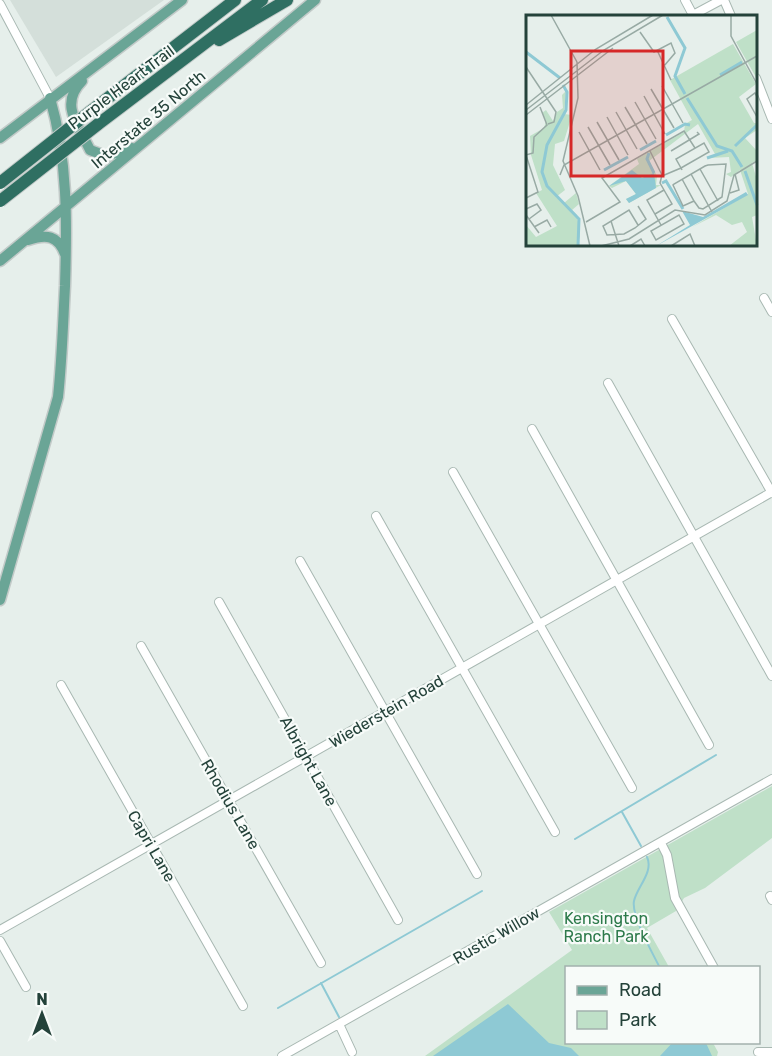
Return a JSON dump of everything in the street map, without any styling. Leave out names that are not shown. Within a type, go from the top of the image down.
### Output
[{"type":"highway","name":"Purple Heart Trail","points":[[0,183],[235,0]]},
{"type":"highway","name":"Purple Heart Trail","points":[[0,201],[262,0]]},
{"type":"highway","points":[[184,61],[287,0]]},
{"type":"main road","points":[[0,138],[182,0]]},
{"type":"main road","name":"Interstate 35 North","points":[[0,261],[315,0]]},
{"type":"main road","points":[[104,59],[74,90],[70,100],[71,109],[90,150],[96,154],[114,155],[139,146]]},
{"type":"main road","points":[[0,600],[58,397],[68,205],[63,158],[50,98]]},
{"type":"main road","points":[[25,241],[38,237],[55,238],[61,243],[66,258]]},
{"type":"street","points":[[685,0],[693,15],[723,0],[730,15]]},
{"type":"street","points":[[0,4],[30,56],[50,98]]},
{"type":"street","points":[[757,81],[772,119]]},
{"type":"street","points":[[764,298],[772,312]]},
{"type":"street","points":[[672,319],[772,493]]},
{"type":"street","points":[[608,383],[772,676]]},
{"type":"street","points":[[532,429],[710,745]]},
{"type":"street","points":[[453,472],[632,788]]},
{"type":"street","name":"Wiederstein Road","points":[[0,930],[772,493]]},
{"type":"street","points":[[376,516],[555,832]]},
{"type":"street","points":[[300,561],[477,874]]},
{"type":"street","name":"Albright Lane","points":[[219,602],[398,920]]},
{"type":"street","name":"Rhodius Lane","points":[[141,646],[321,963]]},
{"type":"street","name":"Capri Lane","points":[[61,686],[243,1006]]},
{"type":"street","name":"Rustic Willow","points":[[282,1056],[772,779]]},
{"type":"street","points":[[661,843],[667,855],[675,898],[713,966]]},
{"type":"street","points":[[0,941],[26,987]]},
{"type":"street","points":[[339,1024],[352,1052]]},
{"type":"street","points":[[757,1054],[772,1052]]},
{"type":"shaded area","points":[[10,0],[164,0],[56,77]]},
{"type":"green space","name":"Kensington Ranch Park","points":[[772,786],[772,838],[705,888],[684,898],[676,911],[647,928],[668,966],[565,966],[565,1044],[714,1044],[718,1052],[717,1056],[425,1056],[572,950],[549,912]]},
{"type":"water","points":[[508,1004],[549,1043],[571,1048],[579,1056],[433,1056]]},
{"type":"water","points":[[671,1044],[706,1044],[712,1056],[660,1056]]},
{"type":"waterway","points":[[575,839],[716,755]]},
{"type":"waterway","points":[[622,812],[641,846]]},
{"type":"waterway","points":[[647,857],[648,868],[634,901],[634,907],[643,934],[659,966]]},
{"type":"waterway","points":[[278,1008],[482,891]]},
{"type":"waterway","points":[[321,983],[339,1017]]}]
